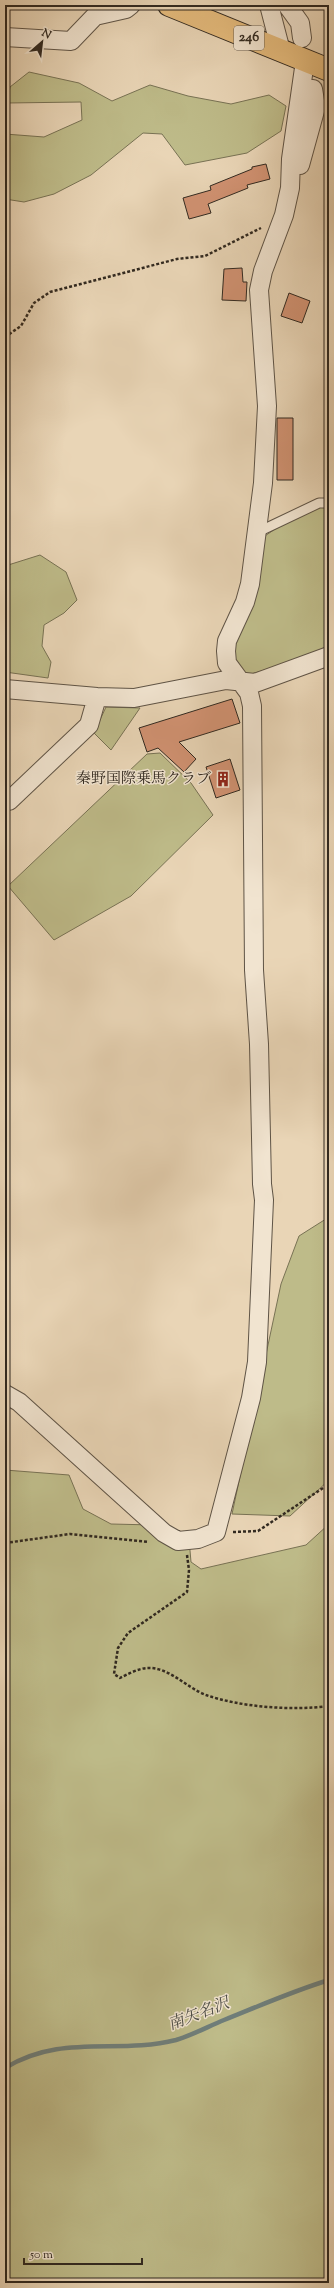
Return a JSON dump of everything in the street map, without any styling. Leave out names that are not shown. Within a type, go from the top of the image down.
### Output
[{"type":"highway","name":"246","points":[[169,5],[329,70]]},
{"type":"street","points":[[5,37],[71,41],[95,16],[126,9],[131,5]]},
{"type":"street","points":[[269,5],[281,51]]},
{"type":"street","points":[[287,5],[300,24],[302,38]]},
{"type":"street","points":[[5,1394],[19,1402],[164,1533],[181,1541],[206,1537],[216,1532],[252,1398],[257,1362],[264,1200],[261,1170],[259,1044],[254,970],[252,706],[249,693],[227,663],[226,651],[232,627],[246,602],[263,483],[267,406],[259,290],[263,271],[284,215],[290,181],[305,61]]},
{"type":"street","points":[[290,181],[301,162],[316,107],[313,89]]},
{"type":"street","points":[[5,689],[97,697],[134,698],[226,680],[256,683],[329,656]]},
{"type":"street","points":[[5,797],[9,801],[89,725],[97,697]]},
{"type":"lane","points":[[256,534],[319,504],[329,503]]},
{"type":"path","points":[[5,337],[21,326],[34,303],[50,292],[177,259],[205,256],[284,215]]},
{"type":"path","points":[[216,1532],[258,1531],[329,1484]]},
{"type":"path","points":[[5,1543],[70,1534],[127,1541],[181,1541],[189,1570],[187,1592],[128,1634],[118,1648],[114,1674],[120,1678],[149,1668],[166,1672],[205,1694],[237,1702],[273,1707],[329,1706]]},
{"type":"shaded area","points":[[29,72],[79,83],[112,101],[150,85],[188,96],[231,104],[269,95],[286,106],[281,131],[247,153],[185,165],[162,134],[143,133],[91,175],[54,194],[24,202],[5,199],[5,134],[44,137],[82,120],[81,102],[7,103],[10,87]]},
{"type":"shaded area","points":[[319,499],[329,499],[329,650],[248,675],[235,665],[233,653],[262,538]]},
{"type":"shaded area","points":[[40,555],[66,572],[77,600],[64,613],[44,625],[42,646],[51,662],[48,678],[5,672],[5,566]]},
{"type":"shaded area","points":[[106,707],[140,708],[111,750],[92,731],[99,722]]},
{"type":"shaded area","points":[[160,753],[191,783],[213,815],[131,896],[54,940],[8,886],[147,754]]},
{"type":"shaded area","points":[[329,1217],[329,1480],[290,1516],[232,1514],[281,1284],[299,1236]]},
{"type":"shaded area","points":[[5,1470],[69,1475],[83,1509],[111,1524],[154,1525],[189,1539],[191,1562],[201,1569],[306,1545],[329,1524],[329,2283],[5,2283]]},
{"type":"building","points":[[266,164],[270,179],[247,185],[248,188],[208,204],[211,213],[189,219],[183,198],[211,190],[210,186],[252,169],[252,167]]},
{"type":"building","points":[[242,268],[243,282],[247,282],[246,301],[222,300],[224,269]]},
{"type":"building","points":[[289,293],[310,301],[302,323],[281,316]]},
{"type":"building","points":[[277,418],[293,418],[293,480],[277,480]]},
{"type":"building","points":[[232,699],[240,723],[179,742],[196,759],[184,772],[158,748],[147,752],[139,728]]},
{"type":"building","name":"秦野国際乗馬クラブ","points":[[230,759],[240,790],[216,798],[206,767]]},
{"type":"waterway","name":"南矢名沢","points":[[5,2068],[26,2057],[47,2051],[90,2046],[132,2046],[176,2040],[189,2036],[218,2022],[276,1999],[329,1980]]},
{"type":"place","name":"秦野国際乗馬クラブ","points":[[223,779]]}]
